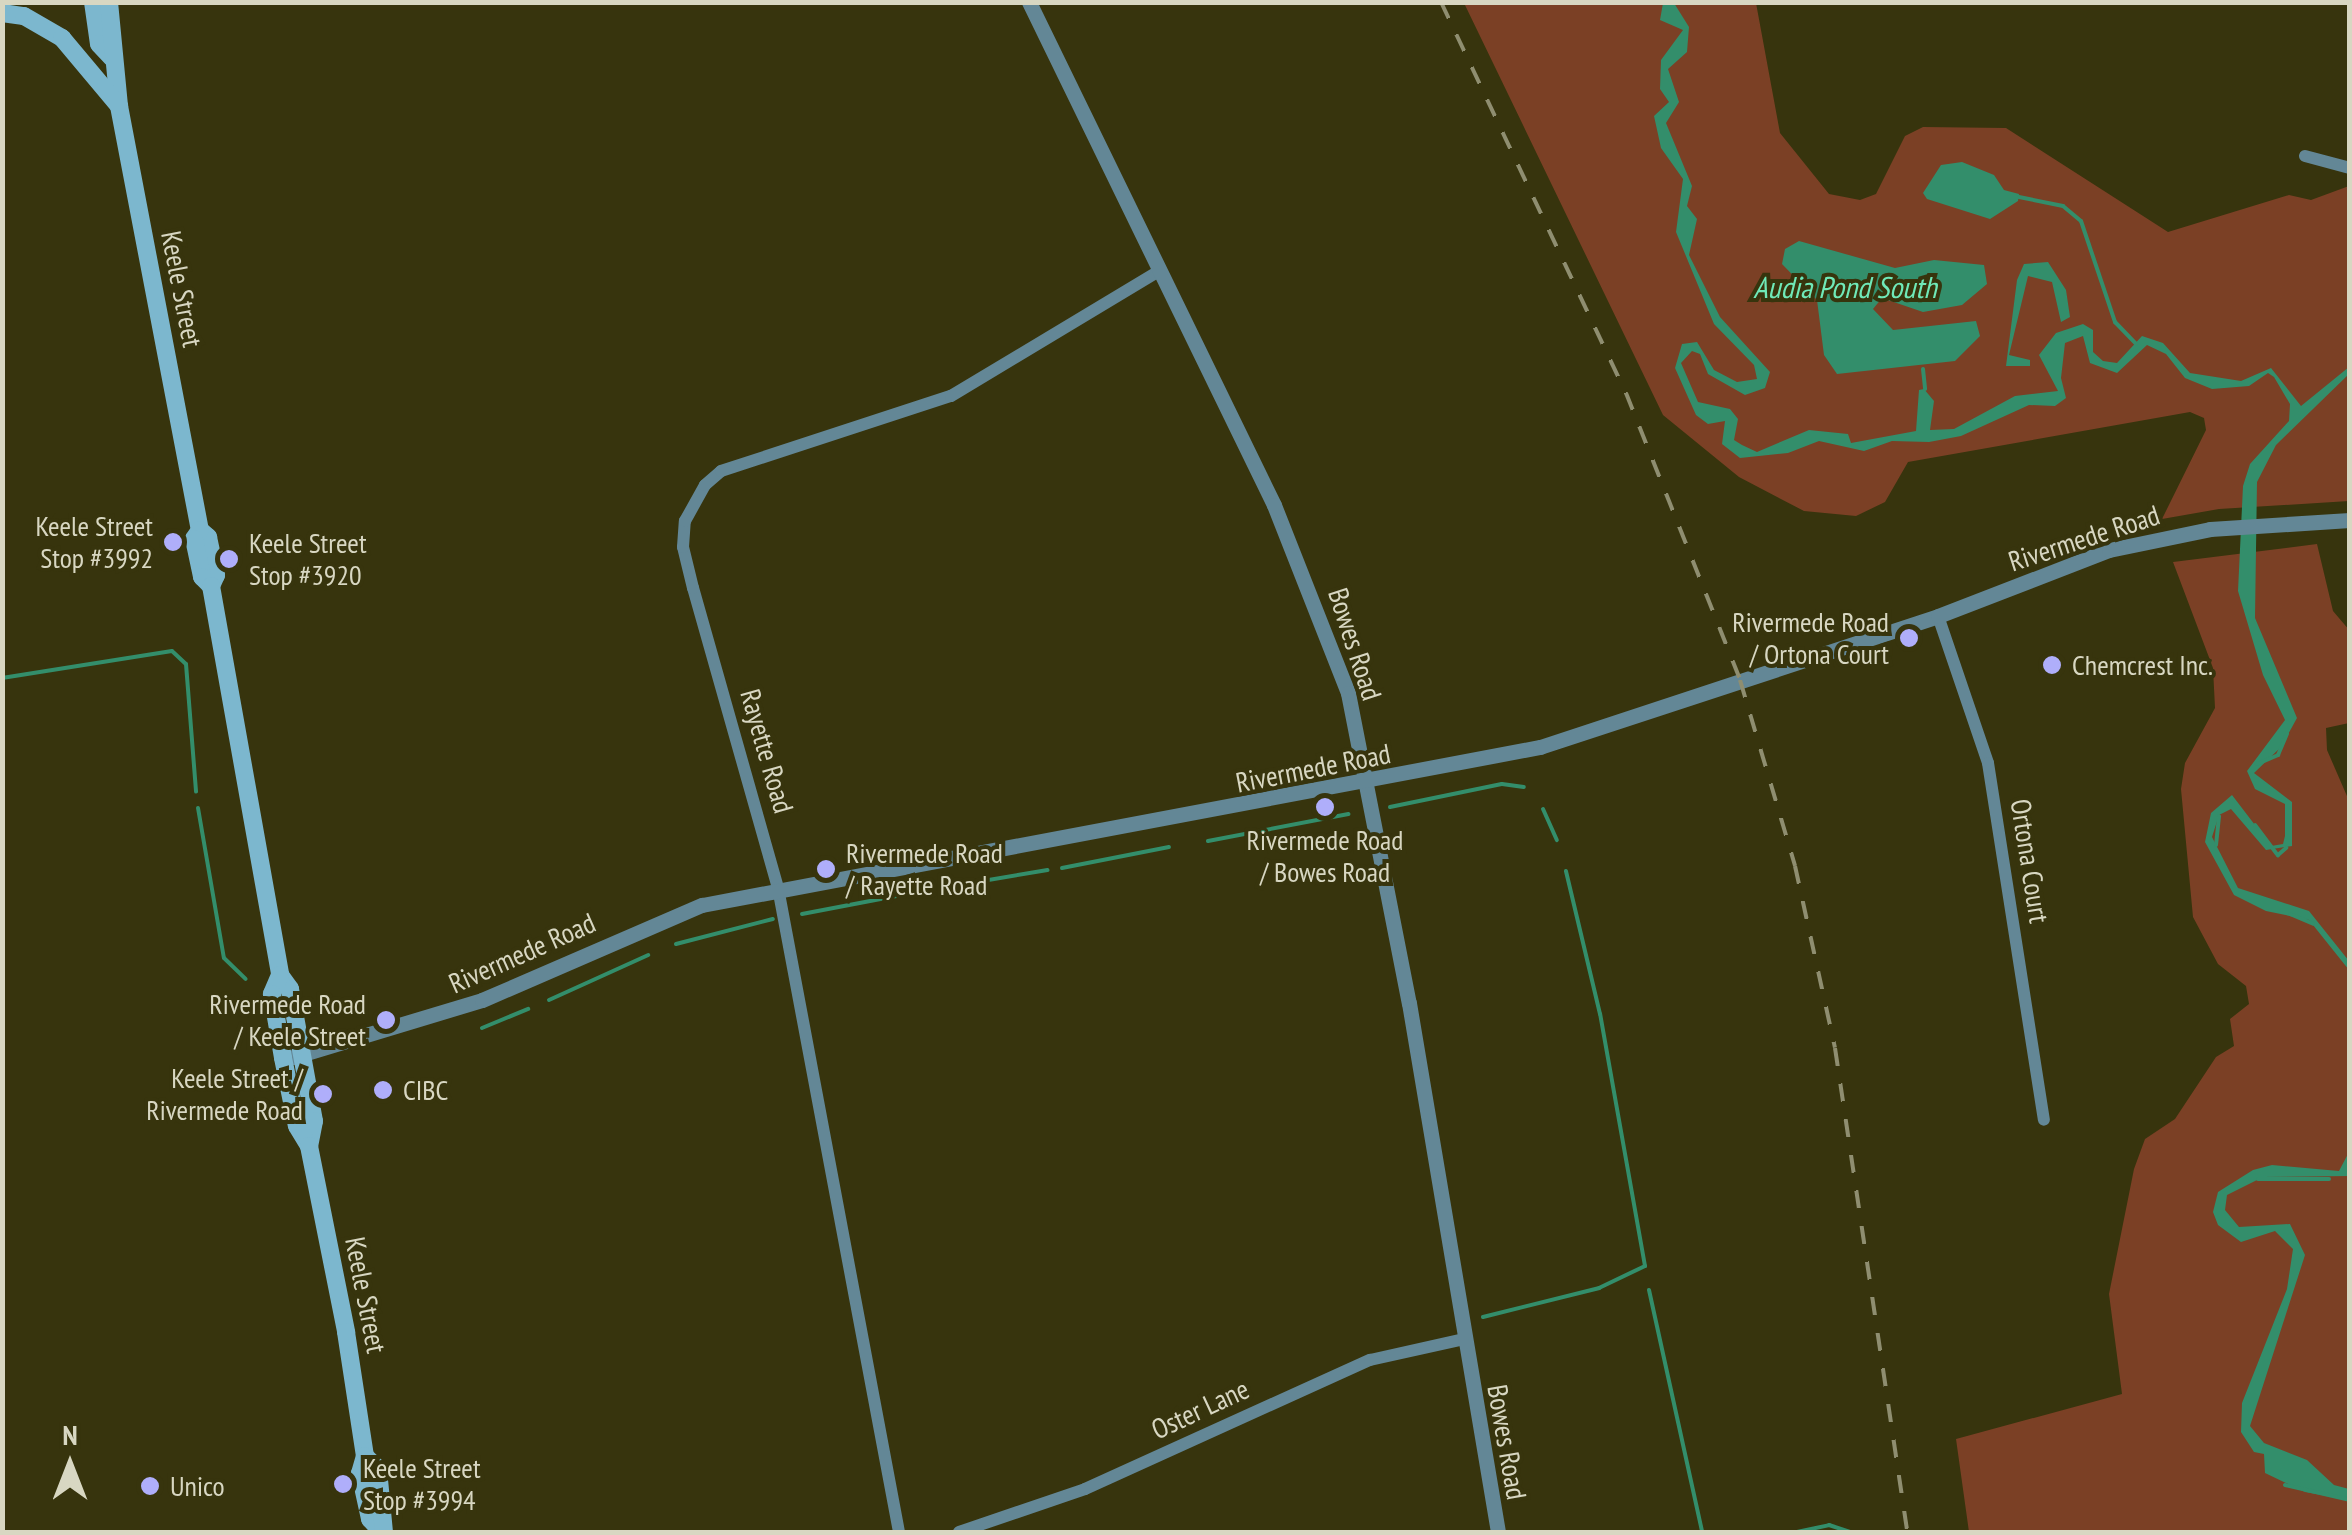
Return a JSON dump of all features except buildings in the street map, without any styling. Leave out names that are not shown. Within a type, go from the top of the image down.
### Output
[{"type":"main road","name":"Keele Street","points":[[93,2],[99,44],[112,58]]},
{"type":"main road","name":"Keele Street","points":[[109,2],[119,106],[200,530],[208,537],[216,575],[210,586],[280,976],[290,989],[292,1057],[314,1121],[309,1146],[365,1456],[378,1470],[383,1532]]},
{"type":"main road","points":[[2,13],[24,16],[62,38],[119,106]]},
{"type":"street","name":"Bowes Road","points":[[1029,2],[1324,618],[1348,693],[1498,1532]]},
{"type":"street","points":[[2305,156],[2350,168]]},
{"type":"street","name":"Rayette Road","points":[[898,1532],[778,888],[683,546],[696,498],[721,471],[951,396],[1157,272]]},
{"type":"street","name":"Rivermede Road","points":[[292,1057],[482,1000],[672,915],[778,888],[1365,785],[1540,746],[1938,616],[2110,550],[2175,534],[2350,520]]},
{"type":"street","name":"Ortona Court","points":[[1938,616],[1988,764],[2044,1120]]},
{"type":"street","name":"Oster Lane","points":[[959,1532],[1086,1488],[1370,1360],[1464,1338]]},
{"type":"shaded area","points":[[1464,3],[1756,3],[1780,133],[1829,194],[1860,200],[1876,194],[1905,136],[1923,127],[2006,128],[2168,232],[2289,195],[2311,200],[2349,186],[2349,501],[2219,509],[2162,519],[2206,430],[2204,418],[2190,412],[1908,462],[1885,502],[1856,516],[1804,511],[1739,477],[1663,415]]},
{"type":"shaded area","points":[[2317,544],[2333,611],[2350,631],[2349,723],[2326,728],[2327,750],[2350,803],[2349,1532],[1969,1532],[1956,1439],[2122,1394],[2109,1294],[2134,1169],[2145,1139],[2175,1119],[2216,1057],[2234,1046],[2230,1019],[2249,1004],[2246,986],[2218,964],[2193,917],[2181,789],[2185,763],[2215,708],[2213,668],[2173,562]]},
{"type":"water","points":[[1663,3],[1674,3],[1689,27],[1687,52],[1668,69],[1679,102],[1666,123],[1692,186],[1687,206],[1697,219],[1689,255],[1720,317],[1770,372],[1765,388],[1745,395],[1708,374],[1700,354],[1692,351],[1681,363],[1698,402],[1730,409],[1738,419],[1734,440],[1742,445],[1757,452],[1809,430],[1848,434],[1851,443],[1916,431],[1919,390],[1924,389],[1934,401],[1930,430],[1954,429],[2015,396],[2058,391],[2039,355],[2056,333],[2083,324],[2093,330],[2093,352],[2103,361],[2117,363],[2142,336],[2163,343],[2190,373],[2241,381],[2271,368],[2301,406],[2349,367],[2349,374],[2276,445],[2257,482],[2255,618],[2297,718],[2281,747],[2254,773],[2292,802],[2292,846],[2266,850],[2231,809],[2219,815],[2212,837],[2238,888],[2309,911],[2349,961],[2349,970],[2309,920],[2266,911],[2234,895],[2205,842],[2211,813],[2232,795],[2271,846],[2283,844],[2285,836],[2285,804],[2255,789],[2247,771],[2285,720],[2263,675],[2238,591],[2243,486],[2250,464],[2289,421],[2290,404],[2274,377],[2268,373],[2249,386],[2212,389],[2185,378],[2166,354],[2147,345],[2117,373],[2090,363],[2083,336],[2065,343],[2061,378],[2066,398],[2055,406],[2029,405],[1961,436],[1929,442],[1892,441],[1864,451],[1819,441],[1788,453],[1740,458],[1722,444],[1725,421],[1708,424],[1696,415],[1675,368],[1682,344],[1697,342],[1714,370],[1737,382],[1757,379],[1754,365],[1714,324],[1676,232],[1683,179],[1661,148],[1654,116],[1669,102],[1660,89],[1661,60],[1683,30],[1660,20]]},
{"type":"water","points":[[1962,162],[1994,175],[2004,190],[2019,194],[2018,201],[1990,219],[1927,199],[1923,193],[1941,165]]},
{"type":"water","name":"Audia Pond South","points":[[1799,241],[1895,268],[1934,260],[1984,265],[1987,284],[1962,305],[1923,312],[1882,298],[1873,309],[1893,330],[1976,321],[1980,336],[1955,361],[1837,374],[1824,355],[1817,300],[1782,264],[1785,249]]},
{"type":"water","points":[[2048,262],[2066,290],[2070,317],[2061,322],[2052,282],[2028,276],[2009,355],[2030,360],[2030,366],[2006,366],[2017,280],[2024,264]]},
{"type":"water","points":[[2349,1152],[2349,1176],[2263,1177],[2227,1195],[2225,1210],[2239,1227],[2290,1224],[2305,1255],[2250,1426],[2264,1443],[2307,1460],[2334,1485],[2349,1489],[2349,1500],[2305,1492],[2265,1473],[2264,1454],[2254,1452],[2241,1432],[2242,1403],[2287,1289],[2293,1249],[2275,1231],[2241,1242],[2218,1225],[2213,1212],[2218,1192],[2253,1170],[2272,1165],[2339,1171]]},
{"type":"waterway","points":[[2019,197],[2063,206],[2081,221],[2115,322],[2136,344]]},
{"type":"waterway","points":[[1923,369],[1925,389]]},
{"type":"waterway","points":[[2,678],[172,651],[186,664],[196,792]]},
{"type":"waterway","points":[[2257,764],[2278,755],[2287,734]]},
{"type":"waterway","points":[[1390,807],[1502,784],[1524,787]]},
{"type":"waterway","points":[[198,808],[224,958],[246,979]]},
{"type":"waterway","points":[[1543,809],[1557,840]]},
{"type":"waterway","points":[[1208,841],[1348,814]]},
{"type":"waterway","points":[[2216,845],[2219,816]]},
{"type":"waterway","points":[[2255,825],[2278,855],[2286,848]]},
{"type":"waterway","points":[[1062,868],[1169,847]]},
{"type":"waterway","points":[[941,888],[1047,870]]},
{"type":"waterway","points":[[1483,1317],[1599,1288],[1645,1266],[1600,1014],[1566,871]]},
{"type":"waterway","points":[[802,914],[928,890]]},
{"type":"waterway","points":[[2290,914],[2313,924]]},
{"type":"waterway","points":[[676,944],[773,919]]},
{"type":"waterway","points":[[549,1000],[648,955]]},
{"type":"waterway","points":[[482,1028],[528,1009]]},
{"type":"waterway","points":[[2258,1179],[2329,1179]]},
{"type":"waterway","points":[[1649,1290],[1702,1532]]},
{"type":"waterway","points":[[2285,1485],[2350,1500]]},
{"type":"waterway","points":[[1797,1532],[1829,1525],[1850,1532]]},
{"type":"railway","points":[[1441,2],[1626,393],[1740,680],[1795,866],[1835,1048],[1907,1532]]},
{"type":"place","name":"Keele Street Stop #3992","points":[[173,542]]},
{"type":"place","name":"Keele Street Stop #3920","points":[[229,559]]},
{"type":"place","name":"Rivermede Road / Ortona Court","points":[[1909,638]]},
{"type":"place","name":"Chemcrest Inc.","points":[[2052,665]]},
{"type":"place","name":"Rivermede Road / Bowes Road","points":[[1325,807]]},
{"type":"place","name":"Rivermede Road / Rayette Road","points":[[826,869]]},
{"type":"place","name":"Rivermede Road / Keele Street","points":[[386,1020]]},
{"type":"place","name":"CIBC","points":[[383,1090]]},
{"type":"place","name":"Keele Street / Rivermede Road","points":[[323,1094]]},
{"type":"place","name":"Keele Street Stop #3994","points":[[343,1484]]},
{"type":"place","name":"Unico","points":[[150,1486]]}]
